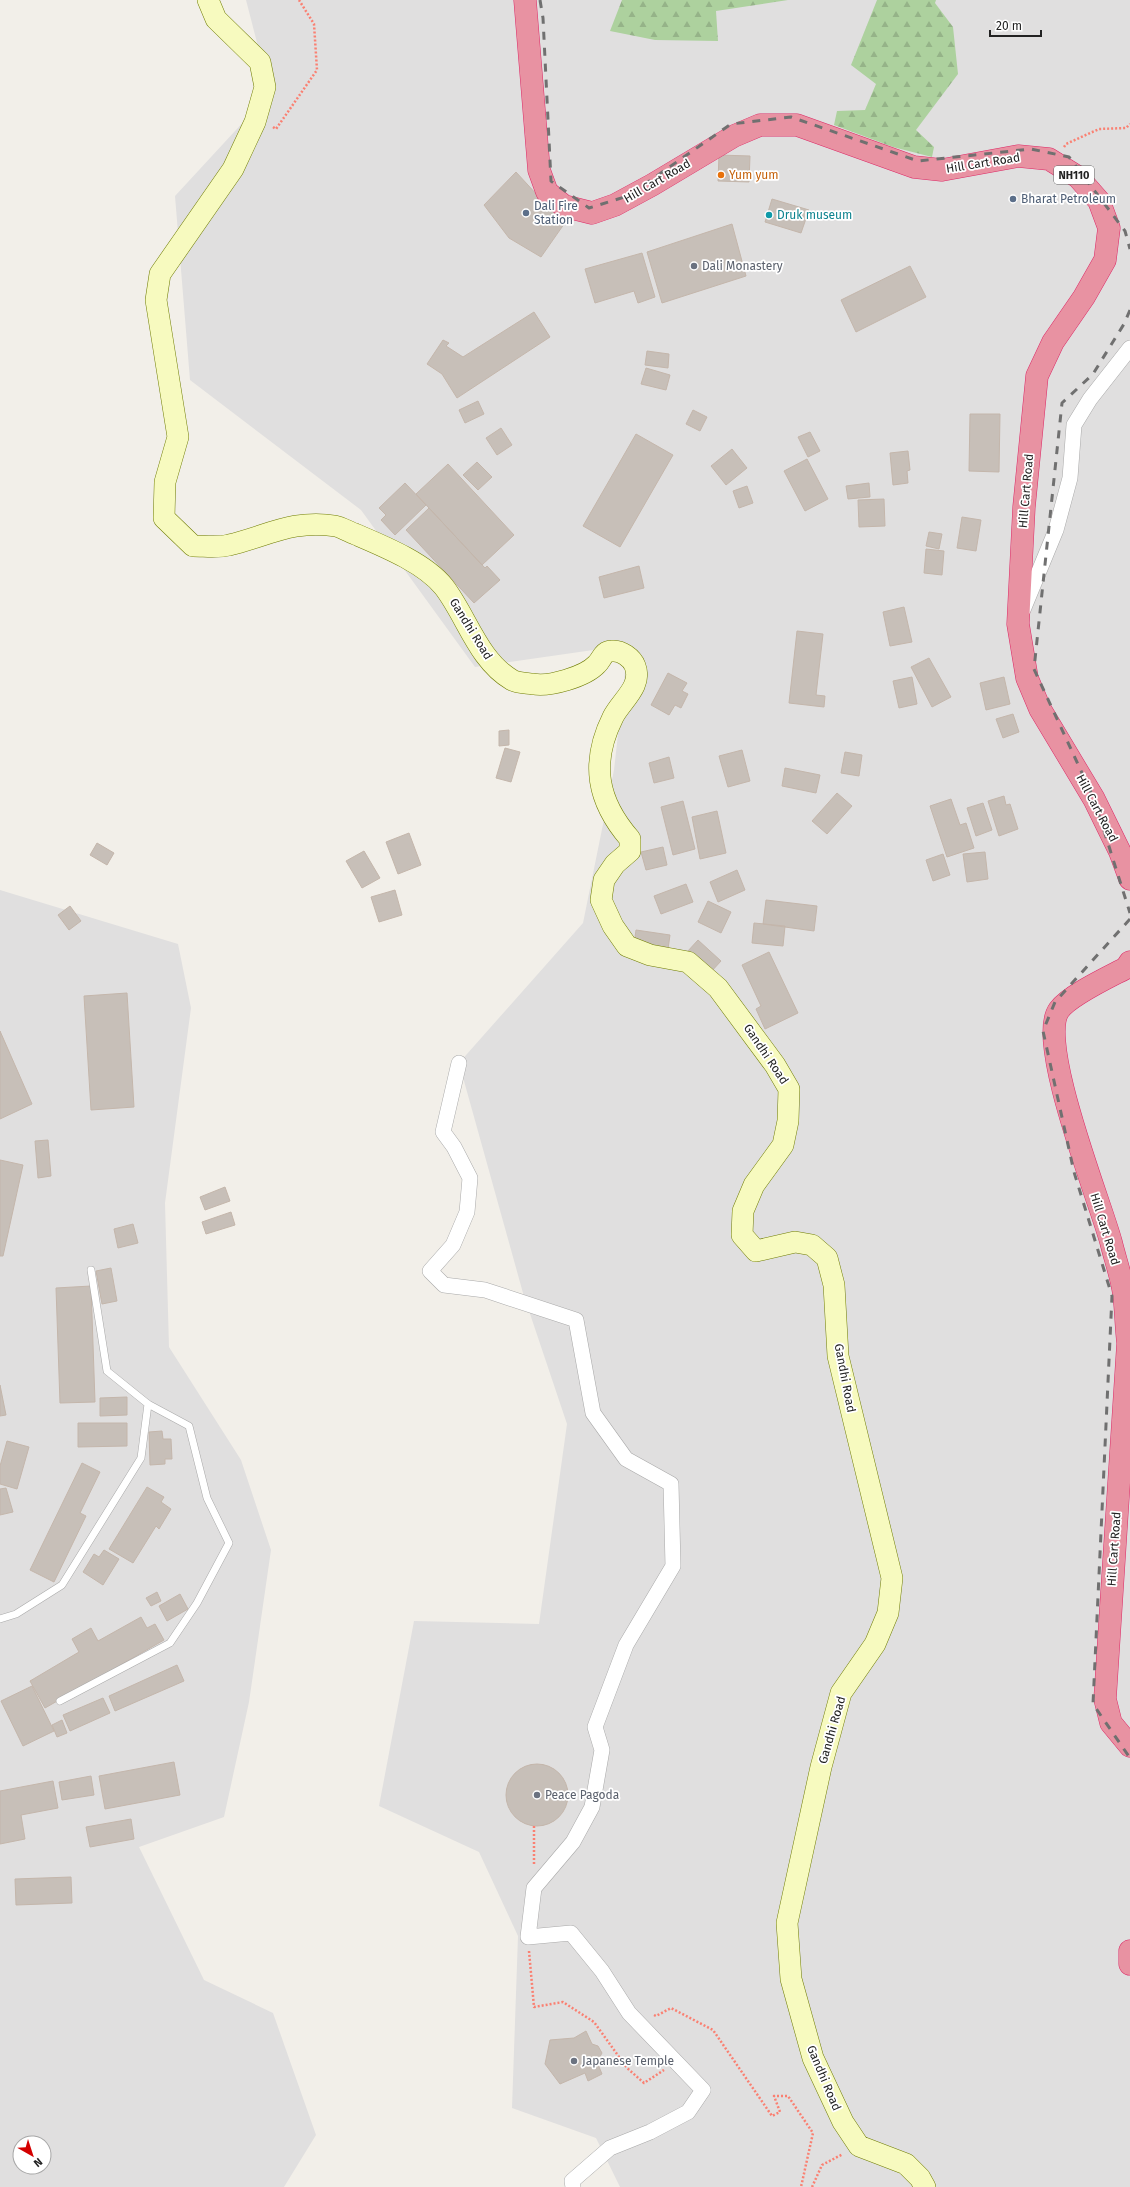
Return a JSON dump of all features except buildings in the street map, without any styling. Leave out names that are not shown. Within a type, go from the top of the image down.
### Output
[{"type":"highway","name":"Hill Cart Road","points":[[525,0],[539,170],[547,192],[564,206],[592,213],[615,205],[734,136],[760,125],[797,126],[914,167],[942,170],[1018,156],[1049,158],[1078,177],[1099,201],[1109,228],[1105,260],[1084,297],[1053,342],[1037,376],[1024,507],[1018,624],[1027,678],[1040,709],[1094,799],[1120,852],[1130,879]]},
{"type":"highway","name":"Hill Cart Road","points":[[1130,962],[1126,968],[1079,994],[1059,1010],[1053,1035],[1063,1090],[1086,1170],[1110,1241],[1124,1294],[1128,1343],[1105,1699],[1112,1723],[1130,1746]]},
{"type":"highway","points":[[1130,1951],[1130,1964]]},
{"type":"main road","points":[[208,0],[216,19],[260,62],[265,87],[255,122]]},
{"type":"main road","name":"Gandhi Road","points":[[255,122],[233,169],[160,274],[156,300],[178,437],[165,482],[164,518],[193,546],[228,546],[270,531],[295,525],[336,526],[367,539],[411,560],[443,586],[494,666],[513,681],[542,686],[573,678],[596,665],[603,654],[612,651],[625,654],[635,666],[635,686],[614,716],[601,750],[601,789],[615,822],[630,839],[630,851],[615,864],[604,880],[601,900],[614,926],[627,946],[650,955],[688,962],[718,988],[767,1054],[789,1089],[788,1121],[783,1145],[754,1185],[743,1211],[742,1235],[756,1251],[795,1242],[812,1245],[827,1258],[834,1285],[838,1356],[892,1578],[888,1613],[875,1644],[841,1693],[823,1761],[787,1923],[791,1979],[813,2058],[843,2122],[859,2146]]},
{"type":"main road","points":[[859,2146],[906,2164],[920,2178],[925,2187]]},
{"type":"street","points":[[1018,624],[1056,530],[1070,478],[1074,425],[1090,399],[1130,348]]},
{"type":"street","points":[[459,1063],[442,1132],[454,1147],[470,1178],[467,1212],[453,1245],[430,1270],[444,1285],[484,1290],[576,1320],[593,1413],[626,1459],[672,1484],[673,1566],[626,1645],[595,1727],[602,1750],[592,1807],[573,1842],[534,1888],[528,1937],[571,1933],[602,1971],[629,2013],[703,2090],[688,2112],[650,2132],[610,2148],[572,2181],[573,2187]]},
{"type":"lane","points":[[60,1701],[170,1643],[197,1603],[229,1543],[207,1498],[188,1426],[148,1404],[107,1371],[91,1270]]},
{"type":"lane","points":[[0,1619],[16,1614],[62,1585],[141,1458],[148,1404]]},
{"type":"path","points":[[255,122],[276,129],[317,70],[314,24],[299,0]]},
{"type":"path","points":[[1063,149],[1066,144],[1099,129],[1126,128],[1130,124]]},
{"type":"path","points":[[534,1826],[534,1856]]},
{"type":"path","points":[[528,1937],[534,2007],[563,2002],[594,2022],[627,2068],[644,2083],[676,2062]]},
{"type":"path","points":[[629,2013],[643,2006],[656,2016],[671,2008],[713,2030],[772,2116],[780,2112],[774,2096],[788,2096],[812,2133],[801,2187]]},
{"type":"path","points":[[812,2187],[822,2165],[859,2146]]},
{"type":"shaded area","points":[[246,0],[1130,0],[1130,2187],[620,2187],[596,2138],[512,2108],[518,1936],[479,1852],[379,1806],[414,1621],[539,1624],[567,1424],[523,1293],[459,1063],[583,923],[614,770],[628,645],[475,667],[361,510],[190,380],[175,196],[270,93]]},
{"type":"shaded area","points":[[0,890],[178,944],[191,1008],[165,1203],[169,1347],[241,1460],[271,1550],[249,1702],[224,1817],[139,1847],[204,1980],[273,2013],[316,2135],[284,2187],[0,2187]]},
{"type":"green space","points":[[622,0],[788,0],[716,11],[718,41],[655,40],[610,31]]},
{"type":"green space","points":[[877,0],[936,0],[935,3],[953,27],[958,74],[916,130],[934,147],[932,157],[893,147],[834,125],[837,111],[865,110],[876,84],[851,65]]},
{"type":"railway","points":[[540,0],[543,18],[551,181],[589,208],[628,196],[731,124],[791,117],[918,161],[1031,149],[1069,157],[1125,231],[1130,249]]},
{"type":"railway","points":[[1130,310],[1124,324],[1093,374],[1062,403],[1034,669],[1094,799],[1130,913]]},
{"type":"railway","points":[[1130,919],[1055,1002],[1043,1031],[1074,1172],[1112,1296],[1093,1704],[1130,1758]]},
{"type":"place","name":"Yum yum","points":[[721,175]]},
{"type":"place","name":"Bharat Petroleum","points":[[1013,199]]},
{"type":"place","name":"Dali Fire Station","points":[[526,213]]},
{"type":"place","name":"Druk museum","points":[[769,215]]},
{"type":"place","name":"Dali Monastery","points":[[694,266]]},
{"type":"place","name":"Peace Pagoda","points":[[537,1795]]},
{"type":"place","name":"Japanese Temple","points":[[574,2061]]}]
